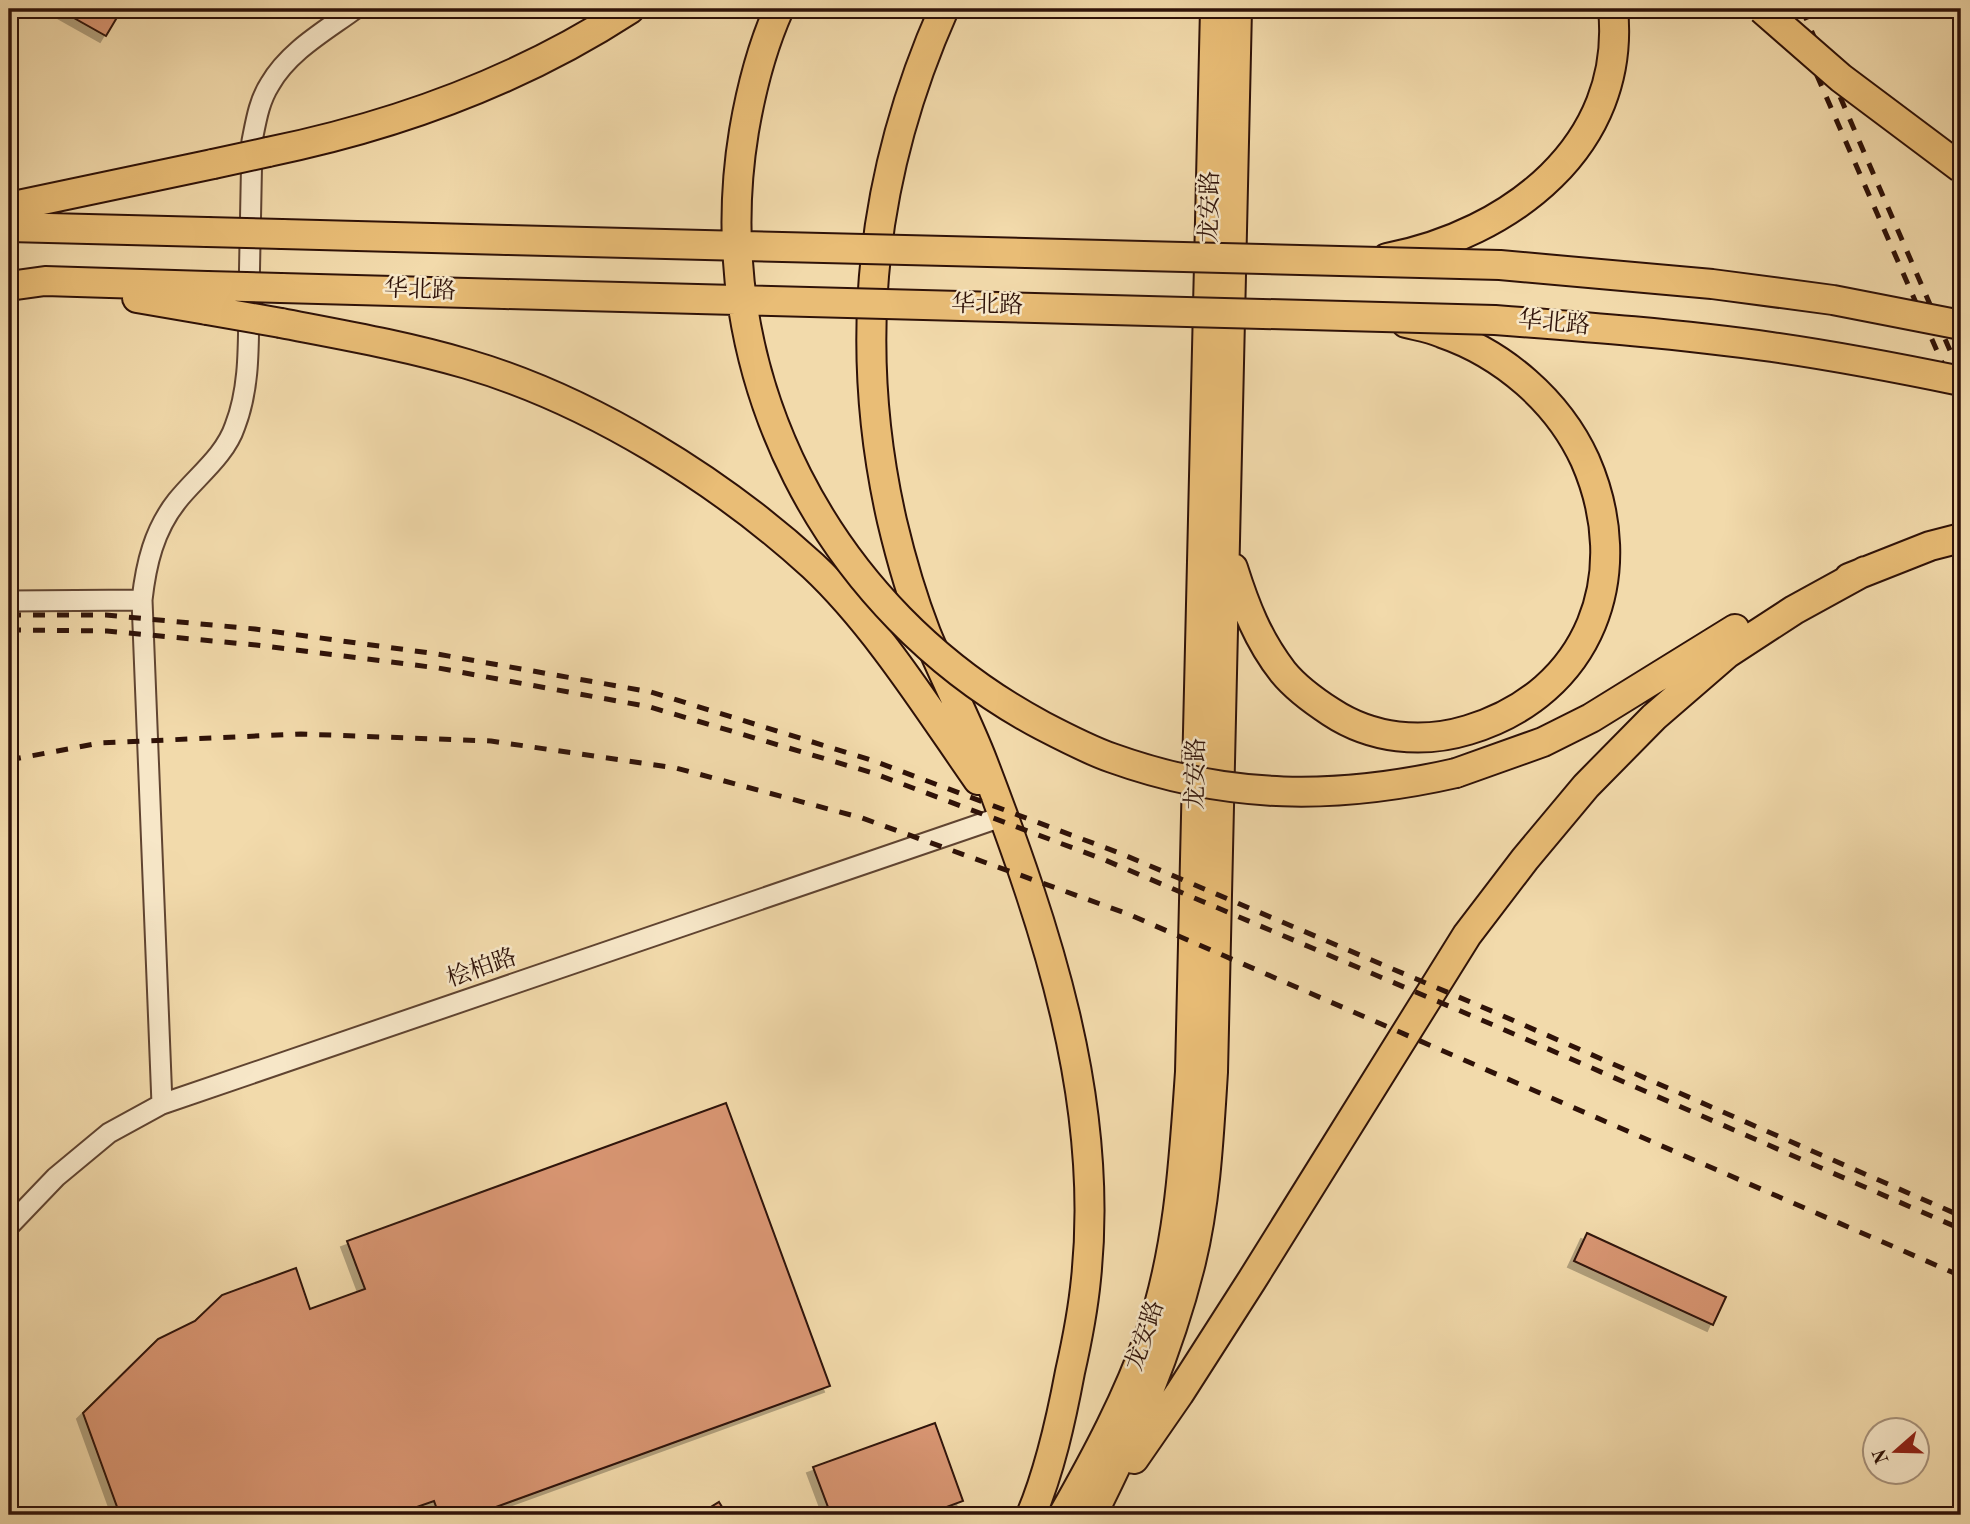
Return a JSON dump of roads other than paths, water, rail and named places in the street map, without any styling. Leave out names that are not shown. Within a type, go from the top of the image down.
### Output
[{"type":"highway","points":[[9,207],[317,142],[396,119],[472,91],[557,51],[630,9]]},
{"type":"highway","points":[[779,9],[748,109],[736,205],[737,263],[743,310],[753,360],[769,412],[809,499],[863,579],[924,642],[970,681],[1060,735],[1110,757],[1208,785],[1260,792],[1303,793],[1356,791],[1404,785],[1456,773],[1543,742],[1591,718],[1763,615],[1865,571],[1930,546],[1961,538]]},
{"type":"highway","points":[[944,9],[923,55],[904,112],[880,218],[872,275],[870,332],[873,390],[892,521],[907,575],[926,633],[1004,816],[1056,977],[1074,1052],[1085,1125],[1089,1207],[1087,1278],[1061,1420],[1039,1497],[1031,1515]]},
{"type":"highway","name":"龙安路","points":[[1063,1515],[1121,1407],[1151,1333],[1171,1256],[1183,1174],[1190,1072],[1215,9]]},
{"type":"highway","name":"龙安路","points":[[1093,1515],[1139,1416],[1169,1340],[1191,1261],[1206,1176],[1213,1072],[1237,9]]},
{"type":"highway","points":[[1236,49],[1244,9]]},
{"type":"highway","points":[[1365,262],[1429,247],[1471,229],[1521,201],[1561,166],[1588,132],[1602,103],[1611,72],[1615,40],[1613,9]]},
{"type":"highway","points":[[1762,9],[1841,78],[1961,167]]},
{"type":"highway","points":[[1783,9],[1855,76],[1961,167]]},
{"type":"highway","points":[[9,227],[1500,265],[1712,284],[1833,300],[1961,325]]},
{"type":"highway","name":"华北路","points":[[9,286],[45,281],[207,298],[281,288],[1495,320],[1633,331],[1795,351],[1961,381]]},
{"type":"highway","points":[[207,298],[281,323],[409,348],[470,364],[600,419],[659,451],[720,491],[814,567],[855,612],[901,670],[1004,816]]},
{"type":"highway","points":[[1226,524],[1232,565],[1244,603],[1261,639],[1284,674],[1311,699],[1344,720],[1374,733],[1412,738],[1453,735],[1489,724],[1516,710],[1548,688],[1573,657],[1589,631],[1599,601],[1605,567],[1606,537],[1601,503],[1579,448],[1561,417],[1539,393],[1480,351],[1443,333],[1371,316]]},
{"type":"highway","points":[[1093,1515],[1186,1382],[1303,1200],[1467,935],[1525,859],[1586,786],[1654,717],[1728,653],[1794,610],[1865,571]]},
{"type":"street","points":[[162,1104],[142,600],[145,574],[161,524],[176,502],[224,448],[235,428],[242,404],[248,365],[253,141],[258,111],[269,84],[288,60],[355,9]]},
{"type":"street","points":[[9,601],[142,600]]},
{"type":"street","name":"桧柏路","points":[[9,1226],[56,1177],[109,1133],[162,1104],[1004,816]]},
{"type":"railway","points":[[1788,9],[1961,406]]},
{"type":"railway","points":[[1802,9],[1961,376]]},
{"type":"railway","points":[[9,615],[106,615],[255,629],[437,654],[651,692],[874,761],[1122,854],[1494,1012],[1961,1216]]},
{"type":"railway","points":[[9,630],[107,631],[256,645],[438,668],[650,707],[873,773],[1105,860],[1491,1024],[1961,1229]]},
{"type":"railway","points":[[9,760],[100,743],[301,734],[491,741],[676,768],[862,818],[1128,914],[1961,1276]]}]
